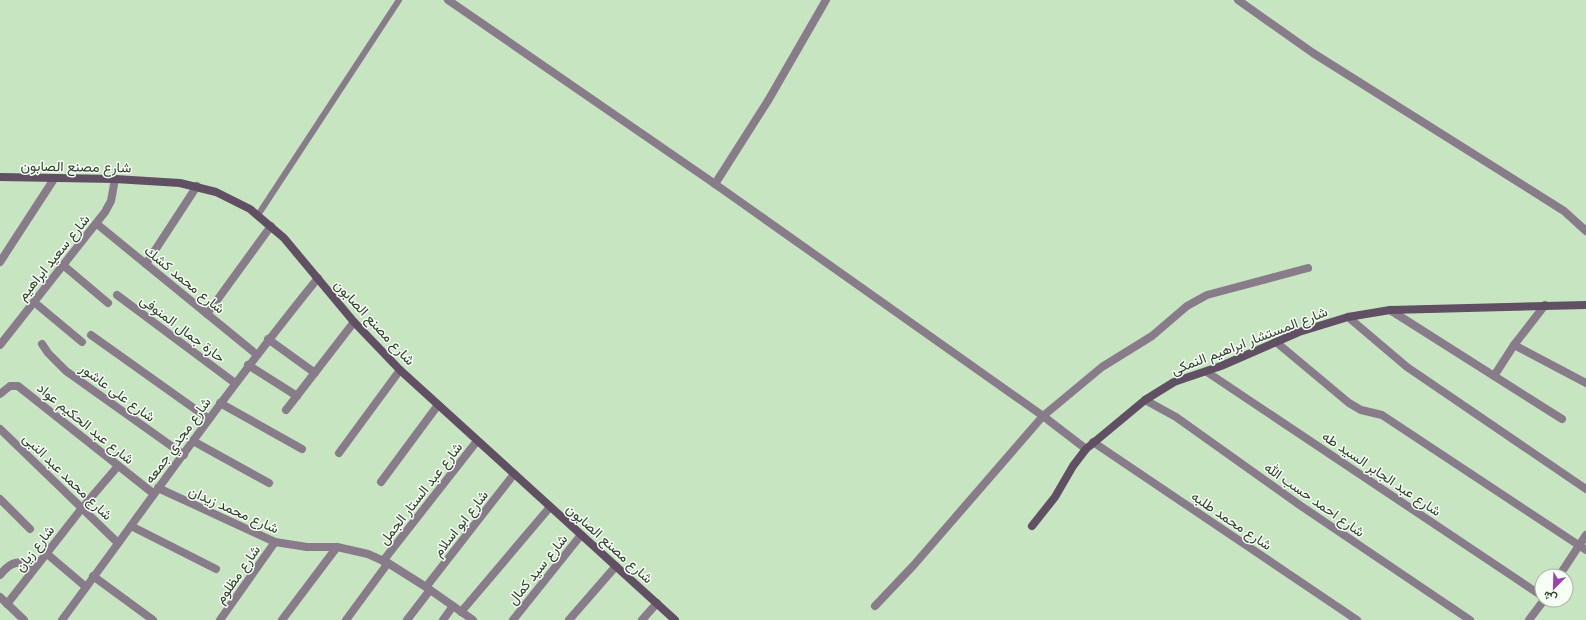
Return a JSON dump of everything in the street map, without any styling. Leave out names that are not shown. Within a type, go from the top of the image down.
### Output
[{"type":"street","points":[[448,0],[715,184],[1046,418],[1086,449]]},
{"type":"street","points":[[715,184],[769,99],[826,0]]},
{"type":"street","points":[[1238,0],[1313,53],[1564,212],[1586,231]]},
{"type":"street","name":"شارع مصنع الصابون","points":[[0,178],[115,179],[180,183],[197,186],[234,200],[258,215],[284,238],[354,322],[400,370],[675,620]]},
{"type":"street","points":[[0,262],[54,179]]},
{"type":"street","name":"شارع سعيد ابراهيم","points":[[0,345],[96,224],[111,201],[115,179]]},
{"type":"street","points":[[146,264],[197,186]]},
{"type":"street","name":"شارع محمد كشك","points":[[96,224],[256,354]]},
{"type":"street","points":[[206,314],[271,226]]},
{"type":"street","points":[[63,265],[108,303]]},
{"type":"street","points":[[875,606],[1046,418],[1102,367],[1152,336],[1176,315],[1199,299],[1216,291],[1308,268]]},
{"type":"street","name":"شارع مجدي جمعه","points":[[65,619],[93,576],[184,455],[220,402],[256,354],[318,278]]},
{"type":"street","name":"حارة جمال المنوفى","points":[[117,295],[235,383]]},
{"type":"street","points":[[34,302],[82,342]]},
{"type":"street","points":[[1494,376],[1514,345],[1545,305]]},
{"type":"street","name":"شارع المستشار ابراهيم النمكى","points":[[1032,526],[1051,502],[1073,466],[1086,449],[1144,400],[1174,382],[1207,372],[1305,330],[1348,317],[1390,310],[1586,305]]},
{"type":"street","points":[[1390,310],[1562,419]]},
{"type":"street","points":[[1348,317],[1407,367],[1586,489]]},
{"type":"street","points":[[286,410],[354,322]]},
{"type":"street","points":[[91,335],[209,419]]},
{"type":"street","points":[[268,339],[315,373]]},
{"type":"street","points":[[1276,342],[1349,404],[1361,410],[1382,415],[1583,548]]},
{"type":"street","name":"شارع على عاشور","points":[[42,344],[48,354],[66,371],[184,455]]},
{"type":"street","points":[[1514,345],[1586,383]]},
{"type":"street","points":[[248,365],[297,396]]},
{"type":"street","points":[[339,453],[400,370]]},
{"type":"street","name":"شارع عبد الجابر السيد طه","points":[[1207,372],[1534,591]]},
{"type":"street","name":"شارع عبد الحكيم عواد","points":[[0,394],[10,386],[18,386],[118,466],[156,491]]},
{"type":"street","name":"شارع احمد حسب الله","points":[[1144,400],[1176,417],[1301,506],[1470,620]]},
{"type":"street","points":[[220,402],[302,449]]},
{"type":"street","points":[[381,482],[438,405]]},
{"type":"street","name":"شارع محمد عبد النبى","points":[[0,429],[118,543]]},
{"type":"street","points":[[193,441],[269,483]]},
{"type":"street","name":"شارع عبد الستار الجمل","points":[[346,620],[386,562],[477,441]]},
{"type":"street","name":"شارع محمد طلبه","points":[[1093,442],[1357,620]]},
{"type":"street","name":"شارع زيان","points":[[7,604],[82,508],[118,466]]},
{"type":"street","name":"شارع ابو اسلام","points":[[407,620],[428,589],[514,474]]},
{"type":"street","name":"شارع محمد زيدان","points":[[156,491],[275,542],[307,548],[337,547],[353,549],[386,562],[473,620]]},
{"type":"street","points":[[0,499],[30,529]]},
{"type":"street","points":[[462,612],[550,507]]},
{"type":"street","points":[[131,526],[216,569]]},
{"type":"street","name":"شارع سيد كمال","points":[[513,620],[581,535]]},
{"type":"street","points":[[1566,568],[1583,548],[1586,535]]},
{"type":"street","name":"شارع مظلوم","points":[[220,620],[275,542]]},
{"type":"street","points":[[282,620],[337,547]]},
{"type":"street","points":[[46,553],[86,587]]},
{"type":"street","points":[[0,575],[9,564],[14,562],[25,563],[33,569]]},
{"type":"street","points":[[569,620],[616,566]]},
{"type":"street","points":[[93,576],[153,620]]},
{"type":"street","points":[[0,597],[18,618]]},
{"type":"street","points":[[642,620],[657,603]]},
{"type":"street","points":[[443,620],[453,606]]},
{"type":"street","points":[[1529,620],[1538,608]]},
{"type":"lane","points":[[258,215],[399,0]]}]
